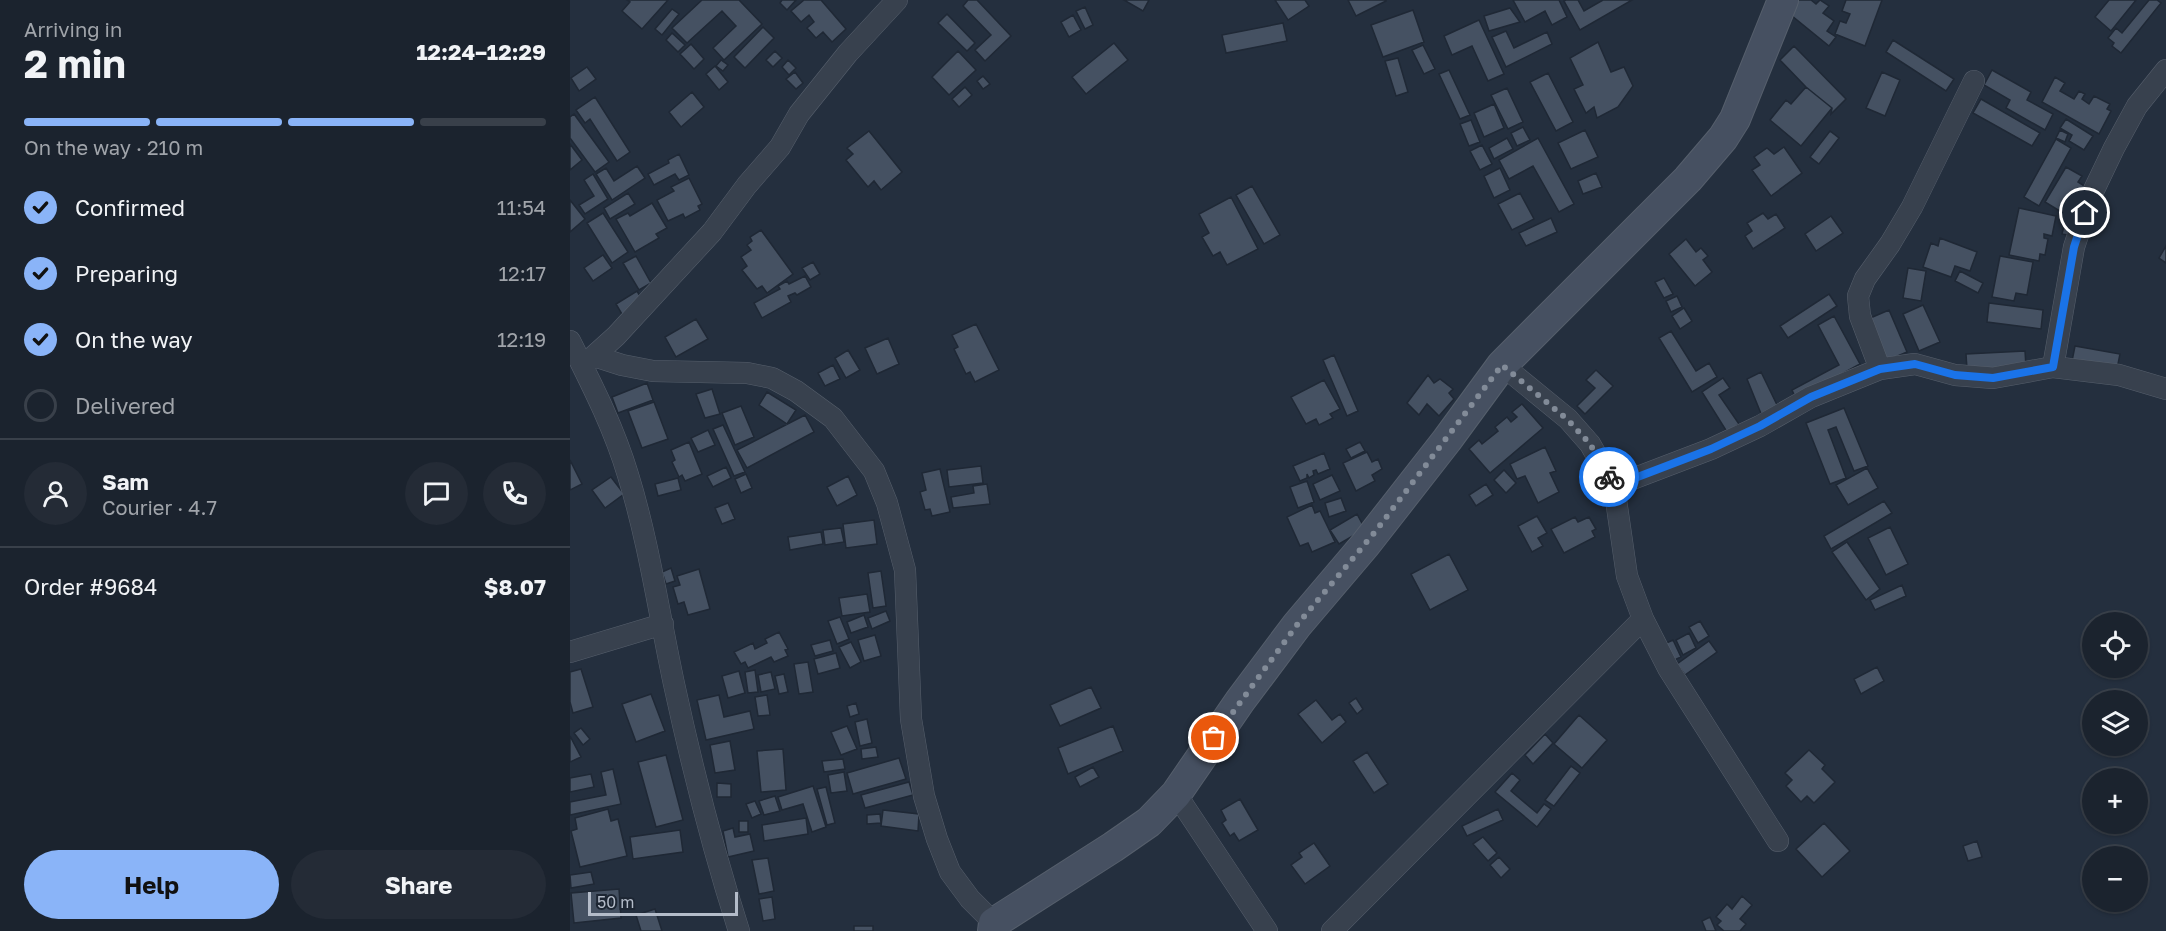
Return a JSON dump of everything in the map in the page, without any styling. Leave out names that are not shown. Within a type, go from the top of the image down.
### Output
[{"type":"street","points":[[588,361],[639,312],[712,232],[747,185],[780,147],[800,114],[848,53],[897,0]]},
{"type":"street","points":[[588,361],[653,371],[747,373],[772,378],[833,418],[874,471],[893,521],[905,570],[911,719],[924,796],[950,872],[994,927],[1149,822],[1176,794],[1239,701],[1389,514],[1502,365],[1688,179],[1723,138],[1736,119],[1783,0]]},
{"type":"street","points":[[2053,367],[2074,247],[2091,196],[2137,106],[2166,70]]},
{"type":"street","points":[[1880,369],[1860,316],[1858,296],[1865,279],[1890,244],[1912,207],[1974,81]]},
{"type":"street","points":[[570,341],[588,361],[628,474],[650,558],[674,682],[706,824],[739,931]]},
{"type":"street","points":[[1614,486],[1711,449],[1760,426],[1811,397],[1880,369],[1915,364],[1955,375],[1993,378],[2053,367],[2120,375],[2166,388]]},
{"type":"street","points":[[1502,365],[1568,420],[1590,444],[1614,486],[1627,576],[1642,619],[1668,668],[1778,841]]},
{"type":"street","points":[[1332,931],[1642,619]]},
{"type":"street","points":[[570,652],[663,624]]},
{"type":"street","points":[[1176,794],[1267,931]]},
{"type":"building","points":[[627,0],[668,0],[642,29],[622,11],[630,2]]},
{"type":"building","points":[[702,0],[739,0],[762,24],[724,60],[713,48],[736,26],[722,11],[687,43],[672,28]]},
{"type":"building","points":[[782,0],[796,0],[787,10],[780,3]]},
{"type":"building","points":[[804,0],[821,0],[846,29],[832,42],[823,32],[816,38],[807,28],[814,22],[809,15],[801,22],[791,11]]},
{"type":"building","points":[[968,0],[977,0],[1011,36],[985,61],[975,50],[991,35],[963,6]]},
{"type":"building","points":[[1124,0],[1149,0],[1143,11]]},
{"type":"building","points":[[1275,0],[1305,0],[1309,6],[1288,20]]},
{"type":"building","points":[[1348,0],[1386,0],[1386,1],[1356,16]]},
{"type":"building","points":[[1513,0],[1559,0],[1567,17],[1552,25],[1545,11],[1525,22]]},
{"type":"building","points":[[1578,0],[1584,11],[1603,0],[1632,0],[1580,30],[1564,1]]},
{"type":"building","points":[[1794,0],[1811,0],[1816,4],[1820,0],[1829,6],[1823,13],[1834,21],[1827,31],[1836,37],[1829,46],[1786,11]]},
{"type":"building","points":[[1846,0],[1882,0],[1865,46],[1835,34],[1840,21],[1846,23],[1850,14],[1842,11]]},
{"type":"building","points":[[2109,0],[2136,0],[2111,31],[2095,17]]},
{"type":"building","points":[[2149,0],[2157,0],[2161,3],[2121,53],[2112,46],[2114,43],[2108,38],[2116,28],[2122,33]]},
{"type":"building","points":[[1085,7],[1093,25],[1085,29],[1076,11]]},
{"type":"building","points":[[1510,8],[1520,22],[1489,31],[1484,16]]},
{"type":"building","points":[[672,9],[679,14],[662,35],[655,29]]},
{"type":"building","points":[[1413,10],[1424,42],[1383,57],[1371,25]]},
{"type":"building","points":[[947,14],[975,43],[967,51],[938,23]]},
{"type":"building","points":[[1073,15],[1081,30],[1069,37],[1061,22]]},
{"type":"building","points":[[1479,20],[1504,74],[1488,81],[1472,46],[1452,55],[1444,36]]},
{"type":"building","points":[[1283,23],[1287,41],[1226,53],[1222,35]]},
{"type":"building","points":[[763,27],[774,38],[745,68],[734,57]]},
{"type":"building","points":[[1506,31],[1514,48],[1547,32],[1552,44],[1506,67],[1492,37]]},
{"type":"building","points":[[672,33],[685,45],[678,52],[666,40]]},
{"type":"building","points":[[1893,40],[1954,79],[1946,91],[1886,52]]},
{"type":"building","points":[[1598,42],[1611,72],[1624,67],[1633,86],[1618,107],[1597,118],[1594,107],[1586,113],[1574,89],[1583,85],[1570,58]]},
{"type":"building","points":[[1114,43],[1128,60],[1086,94],[1072,77]]},
{"type":"building","points":[[691,44],[704,59],[694,69],[680,54]]},
{"type":"building","points":[[1423,45],[1435,69],[1424,74],[1412,50]]},
{"type":"building","points":[[1794,46],[1846,99],[1831,114],[1832,108],[1806,87],[1780,60]]},
{"type":"building","points":[[775,51],[782,58],[773,67],[766,60]]},
{"type":"building","points":[[958,51],[976,70],[949,95],[932,77]]},
{"type":"building","points":[[1398,58],[1408,92],[1396,96],[1385,61]]},
{"type":"building","points":[[721,60],[728,65],[723,71],[716,66]]},
{"type":"building","points":[[788,60],[796,68],[789,75],[782,67]]},
{"type":"building","points":[[715,66],[728,82],[719,90],[706,74]]},
{"type":"building","points":[[587,67],[596,79],[579,91],[571,78]]},
{"type":"building","points":[[1449,70],[1470,115],[1460,119],[1439,74]]},
{"type":"building","points":[[1992,70],[2031,92],[2027,100],[2053,114],[2045,130],[2006,108],[2010,100],[1984,85]]},
{"type":"building","points":[[795,72],[803,83],[796,89],[786,79]]},
{"type":"building","points":[[1882,72],[1900,80],[1885,116],[1866,108]]},
{"type":"building","points":[[1548,73],[1573,122],[1556,131],[1530,82]]},
{"type":"building","points":[[983,76],[990,84],[983,89],[977,81]]},
{"type":"building","points":[[2055,77],[2065,83],[2060,91],[2074,99],[2079,91],[2085,94],[2082,99],[2089,104],[2094,96],[2110,104],[2107,109],[2111,111],[2099,134],[2042,102]]},
{"type":"building","points":[[965,87],[972,95],[959,107],[952,99]]},
{"type":"building","points":[[1806,87],[1832,108],[1801,146],[1770,120],[1786,100],[1791,104]]},
{"type":"building","points":[[1507,88],[1523,122],[1508,129],[1491,95]]},
{"type":"building","points":[[692,92],[704,107],[681,127],[669,112]]},
{"type":"building","points":[[595,97],[630,152],[617,161],[590,119],[585,123],[576,110]]},
{"type":"building","points":[[1981,99],[2040,133],[2032,146],[1973,113]]},
{"type":"building","points":[[1494,104],[1504,128],[1484,137],[1474,113]]},
{"type":"building","points":[[574,114],[609,162],[595,172],[570,138],[570,117]]},
{"type":"building","points":[[2066,119],[2093,136],[2084,150],[2069,141],[2072,135],[2060,128]]},
{"type":"building","points":[[1471,120],[1480,142],[1469,146],[1460,124]]},
{"type":"building","points":[[1523,127],[1530,140],[1517,146],[1511,133]]},
{"type":"building","points":[[1585,130],[1598,157],[1571,169],[1558,143]]},
{"type":"building","points":[[2060,130],[2068,134],[2065,142],[2056,138]]},
{"type":"building","points":[[869,131],[902,172],[881,190],[874,181],[868,187],[846,160],[853,154],[847,148]]},
{"type":"building","points":[[1830,131],[1839,138],[1819,164],[1810,157]]},
{"type":"building","points":[[1507,138],[1513,149],[1494,159],[1489,148]]},
{"type":"building","points":[[1538,138],[1574,204],[1559,212],[1533,166],[1509,179],[1499,160]]},
{"type":"building","points":[[2056,139],[2071,148],[2039,206],[2024,197]]},
{"type":"building","points":[[570,144],[582,160],[570,170]]},
{"type":"building","points":[[1482,145],[1492,164],[1480,170],[1470,151]]},
{"type":"building","points":[[1784,147],[1802,173],[1771,196],[1752,170],[1760,165],[1754,157],[1767,148],[1774,154]]},
{"type":"building","points":[[679,154],[689,175],[679,180],[675,174],[654,185],[648,174],[669,163],[668,160]]},
{"type":"building","points":[[637,166],[645,178],[612,200],[596,174],[606,168],[614,181]]},
{"type":"building","points":[[2066,167],[2082,176],[2078,182],[2086,187],[2074,207],[2069,204],[2063,213],[2045,202]]},
{"type":"building","points":[[1500,168],[1510,190],[1494,198],[1484,176]]},
{"type":"building","points":[[1596,173],[1602,187],[1583,194],[1578,181]]},
{"type":"building","points":[[593,174],[608,199],[585,214],[579,205],[594,196],[584,180]]},
{"type":"building","points":[[689,178],[702,204],[698,206],[700,210],[685,218],[683,214],[668,221],[657,200],[674,191],[671,187]]},
{"type":"building","points":[[1252,186],[1280,235],[1264,244],[1236,195]]},
{"type":"building","points":[[628,193],[635,204],[610,219],[604,208]]},
{"type":"building","points":[[1520,193],[1534,219],[1512,230],[1498,204]]},
{"type":"building","points":[[1231,197],[1258,249],[1227,265],[1220,252],[1213,256],[1202,237],[1209,233],[1199,214]]},
{"type":"building","points":[[570,200],[585,219],[570,232]]},
{"type":"building","points":[[652,203],[667,228],[656,234],[659,238],[635,252],[616,219],[628,213],[630,216]]},
{"type":"building","points":[[2019,208],[2056,216],[2052,236],[2044,234],[2044,238],[2048,239],[2045,255],[2040,254],[2039,261],[2009,255]]},
{"type":"building","points":[[603,213],[628,252],[612,263],[587,223]]},
{"type":"building","points":[[1763,213],[1768,219],[1776,214],[1785,228],[1753,249],[1745,236],[1752,231],[1747,223]]},
{"type":"building","points":[[1831,216],[1843,233],[1816,251],[1805,234]]},
{"type":"building","points":[[2066,217],[2077,219],[2073,236],[2062,234]]},
{"type":"building","points":[[1551,218],[1557,232],[1526,246],[1519,233]]},
{"type":"building","points":[[761,230],[793,274],[767,293],[762,286],[757,289],[742,270],[747,266],[741,257],[751,250],[747,245],[752,241],[750,237]]},
{"type":"building","points":[[1940,238],[1977,252],[1970,271],[1955,266],[1951,277],[1923,267],[1931,243],[1938,246]]},
{"type":"building","points":[[1686,239],[1696,252],[1701,248],[1708,256],[1703,260],[1712,272],[1695,286],[1669,254]]},
{"type":"building","points":[[2166,246],[2166,263],[2159,258]]},
{"type":"building","points":[[603,255],[612,268],[593,281],[584,268]]},
{"type":"building","points":[[636,256],[651,283],[639,290],[623,263]]},
{"type":"building","points":[[2000,256],[2033,262],[2027,295],[2016,293],[2014,301],[1992,297]]},
{"type":"building","points":[[813,262],[820,274],[810,280],[802,268]]},
{"type":"building","points":[[1908,268],[1926,271],[1921,301],[1903,298]]},
{"type":"building","points":[[1960,271],[1983,283],[1978,293],[1955,281]]},
{"type":"building","points":[[805,276],[811,287],[797,295],[795,293],[788,296],[791,302],[762,318],[754,303],[780,289],[778,286],[787,281],[789,284]]},
{"type":"building","points":[[1664,278],[1673,294],[1664,298],[1655,282]]},
{"type":"building","points":[[637,291],[644,303],[623,316],[616,304]]},
{"type":"building","points":[[1829,294],[1837,306],[1788,338],[1780,326]]},
{"type":"building","points":[[1677,296],[1682,307],[1671,312],[1666,301]]},
{"type":"building","points":[[1989,303],[2043,310],[2041,329],[1987,322]]},
{"type":"building","points":[[1923,305],[1940,342],[1919,351],[1903,314]]},
{"type":"building","points":[[1684,308],[1692,321],[1680,329],[1672,316]]},
{"type":"building","points":[[1889,310],[1907,352],[1886,361],[1868,319]]},
{"type":"building","points":[[1834,316],[1860,364],[1796,399],[1792,390],[1839,365],[1818,325]]},
{"type":"building","points":[[696,319],[708,339],[676,357],[665,337]]},
{"type":"building","points":[[976,324],[999,370],[975,382],[970,372],[966,374],[954,349],[958,347],[952,335]]},
{"type":"building","points":[[1671,331],[1696,371],[1709,363],[1717,377],[1692,392],[1659,338]]},
{"type":"building","points":[[888,338],[899,364],[877,374],[865,348]]},
{"type":"building","points":[[2075,346],[2120,354],[2117,369],[2072,361]]},
{"type":"building","points":[[848,350],[860,370],[846,378],[835,358]]},
{"type":"building","points":[[2025,351],[2026,367],[1967,369],[1966,354]]},
{"type":"building","points":[[1334,355],[1358,411],[1347,416],[1323,360]]},
{"type":"building","points":[[833,365],[840,379],[825,386],[818,373]]},
{"type":"building","points":[[1596,370],[1613,386],[1585,414],[1577,406],[1595,388],[1586,380]]},
{"type":"building","points":[[1761,372],[1779,409],[1762,416],[1747,379]]},
{"type":"building","points":[[1428,375],[1434,383],[1440,379],[1453,389],[1449,393],[1454,399],[1439,416],[1427,404],[1419,415],[1407,403]]},
{"type":"building","points":[[1723,378],[1730,388],[1719,395],[1739,424],[1727,432],[1702,392]]},
{"type":"building","points":[[1324,380],[1340,409],[1330,414],[1333,418],[1319,425],[1316,419],[1306,424],[1291,397]]},
{"type":"building","points":[[647,383],[653,400],[618,413],[612,397]]},
{"type":"building","points":[[712,389],[720,414],[705,418],[696,394]]},
{"type":"building","points":[[767,392],[796,410],[787,424],[759,405]]},
{"type":"building","points":[[654,402],[668,439],[642,448],[628,411]]},
{"type":"building","points":[[1522,404],[1543,428],[1490,473],[1469,449],[1479,440],[1482,444],[1498,431],[1495,427],[1507,417],[1511,422],[1517,417],[1512,412]]},
{"type":"building","points":[[741,406],[754,437],[735,445],[722,413]]},
{"type":"building","points":[[1844,408],[1868,466],[1854,471],[1836,427],[1828,430],[1846,478],[1830,484],[1806,423]]},
{"type":"building","points":[[805,415],[814,432],[747,468],[737,450]]},
{"type":"building","points":[[723,425],[745,472],[734,476],[713,429]]},
{"type":"building","points":[[708,430],[715,445],[698,452],[691,438]]},
{"type":"building","points":[[689,442],[702,474],[685,481],[682,475],[679,477],[672,462],[675,460],[671,450]]},
{"type":"building","points":[[1360,442],[1365,451],[1351,458],[1346,449]]},
{"type":"building","points":[[1545,447],[1556,471],[1550,473],[1559,492],[1538,503],[1525,476],[1517,479],[1510,464]]},
{"type":"building","points":[[1367,452],[1372,462],[1378,459],[1382,469],[1372,475],[1375,481],[1356,491],[1343,463]]},
{"type":"building","points":[[1324,453],[1330,469],[1318,474],[1316,470],[1313,471],[1314,475],[1309,478],[1307,474],[1307,478],[1300,481],[1293,466]]},
{"type":"building","points":[[570,460],[582,484],[570,490]]},
{"type":"building","points":[[981,466],[983,483],[949,487],[947,470]]},
{"type":"building","points":[[726,467],[731,478],[713,487],[707,476]]},
{"type":"building","points":[[1867,468],[1878,488],[1848,505],[1836,485]]},
{"type":"building","points":[[940,469],[950,512],[932,516],[930,509],[925,510],[920,492],[926,490],[922,473]]},
{"type":"building","points":[[1504,470],[1516,483],[1506,493],[1494,480]]},
{"type":"building","points":[[746,474],[752,488],[741,493],[735,479]]},
{"type":"building","points":[[1332,475],[1340,491],[1320,500],[1313,484]]},
{"type":"building","points":[[848,476],[857,495],[837,506],[827,487]]},
{"type":"building","points":[[611,477],[624,494],[605,508],[592,490]]},
{"type":"building","points":[[678,478],[681,490],[658,496],[655,484]]},
{"type":"building","points":[[1307,481],[1314,502],[1298,508],[1290,487]]},
{"type":"building","points":[[987,484],[990,504],[953,508],[951,497],[974,493],[973,486]]},
{"type":"building","points":[[1486,484],[1493,495],[1476,506],[1469,495]]},
{"type":"building","points":[[1341,498],[1346,511],[1329,517],[1325,503]]},
{"type":"building","points":[[1884,501],[1892,513],[1831,549],[1824,536]]},
{"type":"building","points":[[728,503],[735,519],[722,524],[715,508]]},
{"type":"building","points":[[1312,505],[1315,513],[1320,511],[1335,542],[1312,552],[1308,543],[1300,546],[1287,517]]},
{"type":"building","points":[[1357,514],[1365,529],[1339,544],[1330,530]]},
{"type":"building","points":[[1537,516],[1547,533],[1538,538],[1543,546],[1532,552],[1518,526]]},
{"type":"building","points":[[1575,517],[1578,522],[1589,517],[1596,529],[1592,531],[1595,537],[1564,553],[1551,529]]},
{"type":"building","points":[[874,520],[877,544],[846,548],[843,524]]},
{"type":"building","points":[[1890,527],[1908,564],[1886,575],[1868,538]]},
{"type":"building","points":[[841,528],[844,542],[825,545],[823,530]]},
{"type":"building","points":[[821,532],[823,544],[790,550],[788,537]]},
{"type":"building","points":[[1847,542],[1880,589],[1866,600],[1832,552]]},
{"type":"building","points":[[1449,554],[1468,590],[1430,610],[1411,574]]},
{"type":"building","points":[[671,568],[675,581],[666,584],[662,572]]},
{"type":"building","points":[[699,569],[710,609],[688,615],[684,602],[678,604],[673,587],[680,585],[677,576]]},
{"type":"building","points":[[881,571],[886,606],[873,608],[868,573]]},
{"type":"building","points":[[1902,585],[1906,596],[1875,610],[1870,600]]},
{"type":"building","points":[[867,594],[870,612],[842,616],[839,598]]},
{"type":"building","points":[[886,611],[890,621],[872,629],[868,618]]},
{"type":"building","points":[[864,615],[868,627],[851,633],[847,622]]},
{"type":"building","points":[[840,617],[849,639],[837,644],[828,621]]},
{"type":"building","points":[[1700,621],[1709,636],[1698,643],[1689,627]]},
{"type":"building","points":[[779,632],[788,649],[785,650],[788,656],[774,662],[771,657],[748,668],[745,662],[741,664],[734,652],[753,643],[755,649],[767,643],[765,639]]},
{"type":"building","points":[[1689,633],[1696,648],[1683,655],[1676,640]]},
{"type":"building","points":[[875,635],[881,656],[864,661],[858,640]]},
{"type":"building","points":[[830,640],[833,651],[815,656],[811,645]]},
{"type":"building","points":[[1673,640],[1681,657],[1670,662],[1662,645]]},
{"type":"building","points":[[1709,641],[1717,652],[1685,675],[1677,664]]},
{"type":"building","points":[[851,642],[861,662],[850,668],[839,647]]},
{"type":"building","points":[[836,653],[840,668],[818,674],[814,659]]},
{"type":"building","points":[[808,662],[813,692],[799,694],[794,664]]},
{"type":"building","points":[[1877,667],[1884,681],[1861,694],[1854,679]]},
{"type":"building","points":[[581,669],[593,707],[573,713],[570,702],[570,672]]},
{"type":"building","points":[[755,670],[758,692],[748,693],[745,672]]},
{"type":"building","points":[[739,671],[745,693],[728,698],[722,676]]},
{"type":"building","points":[[771,672],[775,689],[761,692],[758,675]]},
{"type":"building","points":[[784,674],[788,692],[779,694],[775,676]]},
{"type":"building","points":[[1091,687],[1101,708],[1060,726],[1050,705]]},
{"type":"building","points":[[651,694],[665,731],[636,742],[622,704]]},
{"type":"building","points":[[719,695],[724,717],[750,711],[754,729],[706,740],[697,700]]},
{"type":"building","points":[[767,695],[770,715],[758,716],[755,697]]},
{"type":"building","points":[[1356,698],[1363,709],[1357,714],[1349,703]]},
{"type":"building","points":[[1316,700],[1332,720],[1340,714],[1346,722],[1322,743],[1298,714]]},
{"type":"building","points":[[856,703],[859,714],[850,717],[847,706]]},
{"type":"building","points":[[1579,715],[1607,740],[1582,768],[1554,744]]},
{"type":"building","points":[[867,719],[872,743],[860,746],[855,722]]},
{"type":"building","points":[[847,726],[857,749],[841,755],[831,732]]},
{"type":"building","points":[[1113,726],[1123,751],[1068,774],[1058,748]]},
{"type":"building","points":[[581,728],[590,739],[583,745],[574,733]]},
{"type":"building","points":[[1545,734],[1553,743],[1533,764],[1525,755]]},
{"type":"building","points":[[570,736],[581,757],[570,762]]},
{"type":"building","points":[[730,741],[735,770],[715,773],[710,745]]},
{"type":"building","points":[[876,747],[878,757],[862,759],[861,749]]},
{"type":"building","points":[[783,749],[786,790],[761,792],[757,751]]},
{"type":"building","points":[[1809,750],[1825,765],[1822,769],[1835,782],[1814,803],[1807,796],[1801,802],[1786,786],[1792,780],[1785,773]]},
{"type":"building","points":[[1367,752],[1388,784],[1374,793],[1353,761]]},
{"type":"building","points":[[666,755],[683,820],[656,827],[638,762]]},
{"type":"building","points":[[899,758],[906,779],[853,794],[847,773]]},
{"type":"building","points":[[843,759],[845,769],[824,772],[822,761]]},
{"type":"building","points":[[1571,766],[1580,773],[1554,806],[1545,800]]},
{"type":"building","points":[[1093,767],[1099,777],[1080,787],[1075,777]]},
{"type":"building","points":[[613,769],[621,804],[570,815],[570,802],[606,795],[601,772]]},
{"type":"building","points":[[844,772],[847,791],[831,793],[828,775]]},
{"type":"building","points":[[1512,773],[1520,780],[1511,791],[1537,813],[1544,804],[1551,809],[1537,827],[1495,792]]},
{"type":"building","points":[[591,774],[594,787],[570,792],[570,778]]},
{"type":"building","points":[[909,782],[913,795],[865,808],[861,795]]},
{"type":"building","points":[[717,783],[731,784],[731,797],[717,797]]},
{"type":"building","points":[[813,786],[826,827],[812,832],[803,804],[782,810],[778,797]]},
{"type":"building","points":[[826,787],[835,823],[827,825],[817,789]]},
{"type":"building","points":[[775,796],[780,811],[764,815],[759,801]]},
{"type":"building","points":[[1240,799],[1258,830],[1239,841],[1234,833],[1230,836],[1222,823],[1226,820],[1221,810]]},
{"type":"building","points":[[755,801],[761,814],[752,818],[746,804]]},
{"type":"building","points":[[608,809],[611,821],[618,819],[627,856],[580,867],[571,831],[577,829],[575,818]]},
{"type":"building","points":[[1498,809],[1503,820],[1467,836],[1462,826]]},
{"type":"building","points":[[883,810],[919,814],[918,831],[881,826]]},
{"type":"building","points":[[880,814],[881,823],[867,824],[867,815]]},
{"type":"building","points":[[806,818],[808,834],[764,841],[762,825]]},
{"type":"building","points":[[739,821],[748,821],[748,832],[739,832]]},
{"type":"building","points":[[1824,823],[1850,851],[1822,877],[1796,849]]},
{"type":"building","points":[[733,828],[735,837],[750,834],[754,851],[728,857],[723,831]]},
{"type":"building","points":[[680,830],[683,852],[633,859],[630,837]]},
{"type":"building","points":[[1483,837],[1497,853],[1488,861],[1473,844]]},
{"type":"building","points":[[1977,841],[1982,857],[1968,861],[1963,846]]},
{"type":"building","points":[[1314,843],[1330,866],[1305,884],[1291,865],[1302,857],[1299,853]]},
{"type":"building","points":[[1499,857],[1510,869],[1501,878],[1490,865]]},
{"type":"building","points":[[768,858],[774,891],[759,894],[752,860]]},
{"type":"building","points":[[591,872],[594,884],[571,888],[570,875]]},
{"type":"building","points":[[619,889],[621,918],[574,923],[571,893]]},
{"type":"building","points":[[1742,896],[1752,905],[1740,919],[1746,924],[1740,931],[1724,931],[1717,925],[1721,921],[1716,917],[1727,904],[1732,909]]},
{"type":"building","points":[[772,897],[775,919],[763,921],[759,899]]},
{"type":"building","points":[[655,909],[662,931],[641,931],[636,915]]},
{"type":"building","points":[[1710,917],[1716,931],[1706,931],[1702,921]]},
{"type":"building","points":[[854,926],[873,926],[873,931],[854,931]]},
{"type":"way so far","points":[[1214,738],[1297,625],[1375,532],[1502,365],[1568,420],[1590,444],[1609,477]]},
{"type":"route","points":[[1609,477],[1614,486],[1711,449],[1760,426],[1811,397],[1880,369],[1915,364],[1955,375],[1993,378],[2053,367],[2074,247],[2085,213]]}]
